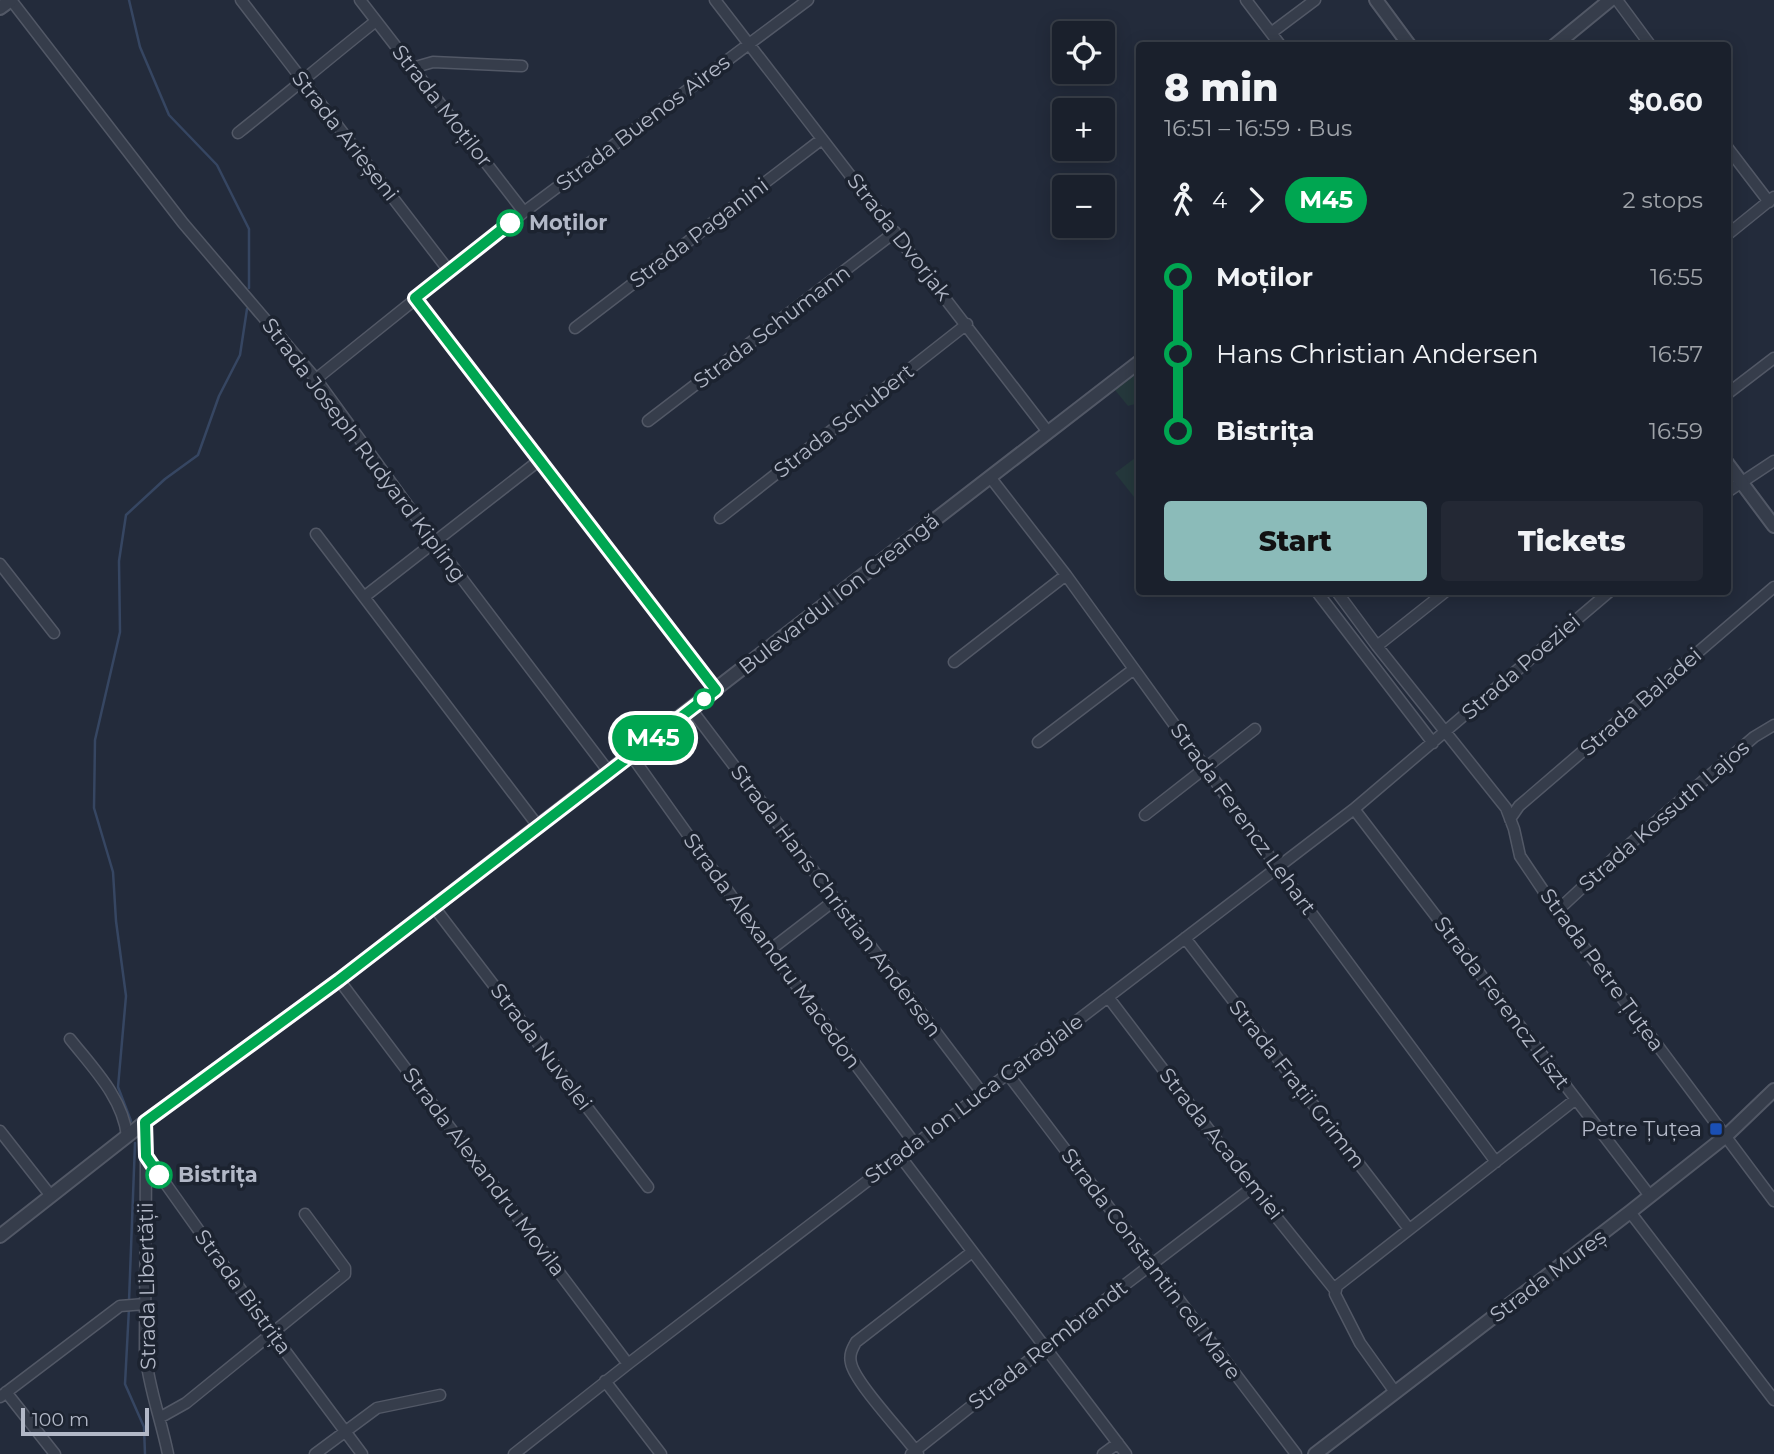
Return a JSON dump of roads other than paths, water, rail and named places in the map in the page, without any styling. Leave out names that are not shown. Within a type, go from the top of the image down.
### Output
[{"type":"street","points":[[0,8],[11,0]]},
{"type":"street","name":"Strada Joseph Rudyard Kipling","points":[[11,0],[183,223],[316,379],[435,543],[609,772]]},
{"type":"street","name":"Strada Arieșeni","points":[[241,0],[449,271]]},
{"type":"street","name":"Strada Moților","points":[[360,0],[524,212]]},
{"type":"street","name":"Strada Dvorjak","points":[[715,0],[1048,432]]},
{"type":"street","name":"Strada Buenos Aires","points":[[316,379],[524,212],[808,0]]},
{"type":"street","points":[[1246,0],[1278,42]]},
{"type":"street","points":[[1272,33],[1315,0]]},
{"type":"street","points":[[1376,0],[1407,42]]},
{"type":"street","points":[[1559,42],[1610,0]]},
{"type":"street","points":[[1617,0],[1648,42]]},
{"type":"street","points":[[239,133],[376,21]]},
{"type":"street","points":[[412,68],[433,62],[522,66]]},
{"type":"street","name":"Strada Paganini","points":[[575,328],[822,139]]},
{"type":"street","points":[[1731,152],[1771,200],[1731,232]]},
{"type":"street","name":"Strada Schumann","points":[[648,421],[895,232]]},
{"type":"street","points":[[415,298],[716,690]]},
{"type":"street","name":"Strada Schubert","points":[[720,518],[967,324]]},
{"type":"street","points":[[1731,391],[1774,358]]},
{"type":"street","name":"Bulevardul Ion Creangă","points":[[0,1236],[145,1122],[339,980],[1136,364]]},
{"type":"street","points":[[364,597],[541,459]]},
{"type":"street","points":[[1731,490],[1774,461]]},
{"type":"street","points":[[1731,468],[1774,526]]},
{"type":"street","name":"Strada Ferencz Lehart","points":[[989,477],[1066,575],[1278,868],[1496,1162]]},
{"type":"street","points":[[316,534],[538,826]]},
{"type":"street","points":[[0,564],[54,633]]},
{"type":"street","points":[[954,662],[1066,575]]},
{"type":"street","name":"Strada Baladei","points":[[1510,819],[1519,806],[1774,587]]},
{"type":"street","points":[[1319,595],[1433,743]]},
{"type":"street","name":"Strada Petre Țuțea","points":[[1339,595],[1506,807],[1520,856],[1557,911],[1774,1200]]},
{"type":"street","points":[[1360,647],[1374,642],[1441,595]]},
{"type":"street","name":"Strada Poeziei","points":[[1433,743],[1606,595]]},
{"type":"street","points":[[1038,743],[1134,669]]},
{"type":"street","name":"Strada Hans Christian Andersen","points":[[691,709],[982,1093]]},
{"type":"street","name":"Strada Kossuth Lajos","points":[[1557,911],[1754,737],[1774,725]]},
{"type":"street","points":[[1145,815],[1255,729]]},
{"type":"street","name":"Strada Ion Luca Caragiale","points":[[516,1453],[1007,1073],[1278,868],[1433,743]]},
{"type":"street","name":"Strada Alexandru Macedon","points":[[631,755],[770,950],[915,1144]]},
{"type":"street","name":"Strada Ferencz Liszt","points":[[1354,809],[1650,1196]]},
{"type":"street","points":[[770,950],[835,900]]},
{"type":"street","name":"Strada Nuvelei","points":[[434,907],[649,1187]]},
{"type":"street","name":"Strada Frații Grimm","points":[[1185,938],[1409,1229]]},
{"type":"street","name":"Strada Alexandru Movila","points":[[339,980],[628,1364]]},
{"type":"street","name":"Strada Academiei","points":[[1108,997],[1335,1290],[1360,1343],[1395,1392]]},
{"type":"street","points":[[70,1039],[115,1099],[125,1123],[127,1136]]},
{"type":"street","name":"Strada Constantin cel Mare","points":[[1007,1073],[1296,1454]]},
{"type":"street","name":"Strada Mureș","points":[[1315,1454],[1726,1136],[1774,1090]]},
{"type":"street","points":[[1335,1290],[1576,1099]]},
{"type":"street","points":[[145,1122],[146,1156]]},
{"type":"street","points":[[0,1131],[51,1196]]},
{"type":"street","name":"Strada Libertății","points":[[146,1156],[147,1376],[161,1418],[168,1454]]},
{"type":"street","name":"Strada Bistrița","points":[[146,1156],[362,1454]]},
{"type":"street","points":[[900,1156],[1126,1454]]},
{"type":"street","name":"Strada Rembrandt","points":[[915,1453],[1044,1348],[1254,1187]]},
{"type":"street","points":[[1630,1212],[1774,1400]]},
{"type":"street","points":[[161,1418],[186,1403],[345,1274],[345,1268],[305,1214]]},
{"type":"street","points":[[915,1453],[851,1366],[850,1353],[856,1342],[972,1252]]},
{"type":"street","points":[[55,1454],[3,1394],[120,1306],[145,1304]]},
{"type":"street","points":[[606,1381],[661,1454]]},
{"type":"street","points":[[315,1454],[377,1408],[440,1395]]},
{"type":"street","points":[[1103,1454],[1118,1443]]},
{"type":"waterway","points":[[129,0],[140,47],[169,115],[217,165],[249,229],[249,288]]},
{"type":"waterway","points":[[131,1121],[118,1087],[126,996],[116,921],[113,872],[94,808],[95,740],[120,632],[119,561],[126,515],[165,479],[198,455],[219,396],[240,355],[247,309]]},
{"type":"waterway","points":[[129,1301],[135,1143]]},
{"type":"waterway","points":[[129,1308],[125,1384],[144,1427],[145,1454]]},
{"type":"place","name":"Moților","points":[[510,223]]},
{"type":"place","name":"Petre Țuțea","points":[[1716,1129]]},
{"type":"place","name":"Bistrița","points":[[159,1175]]}]
